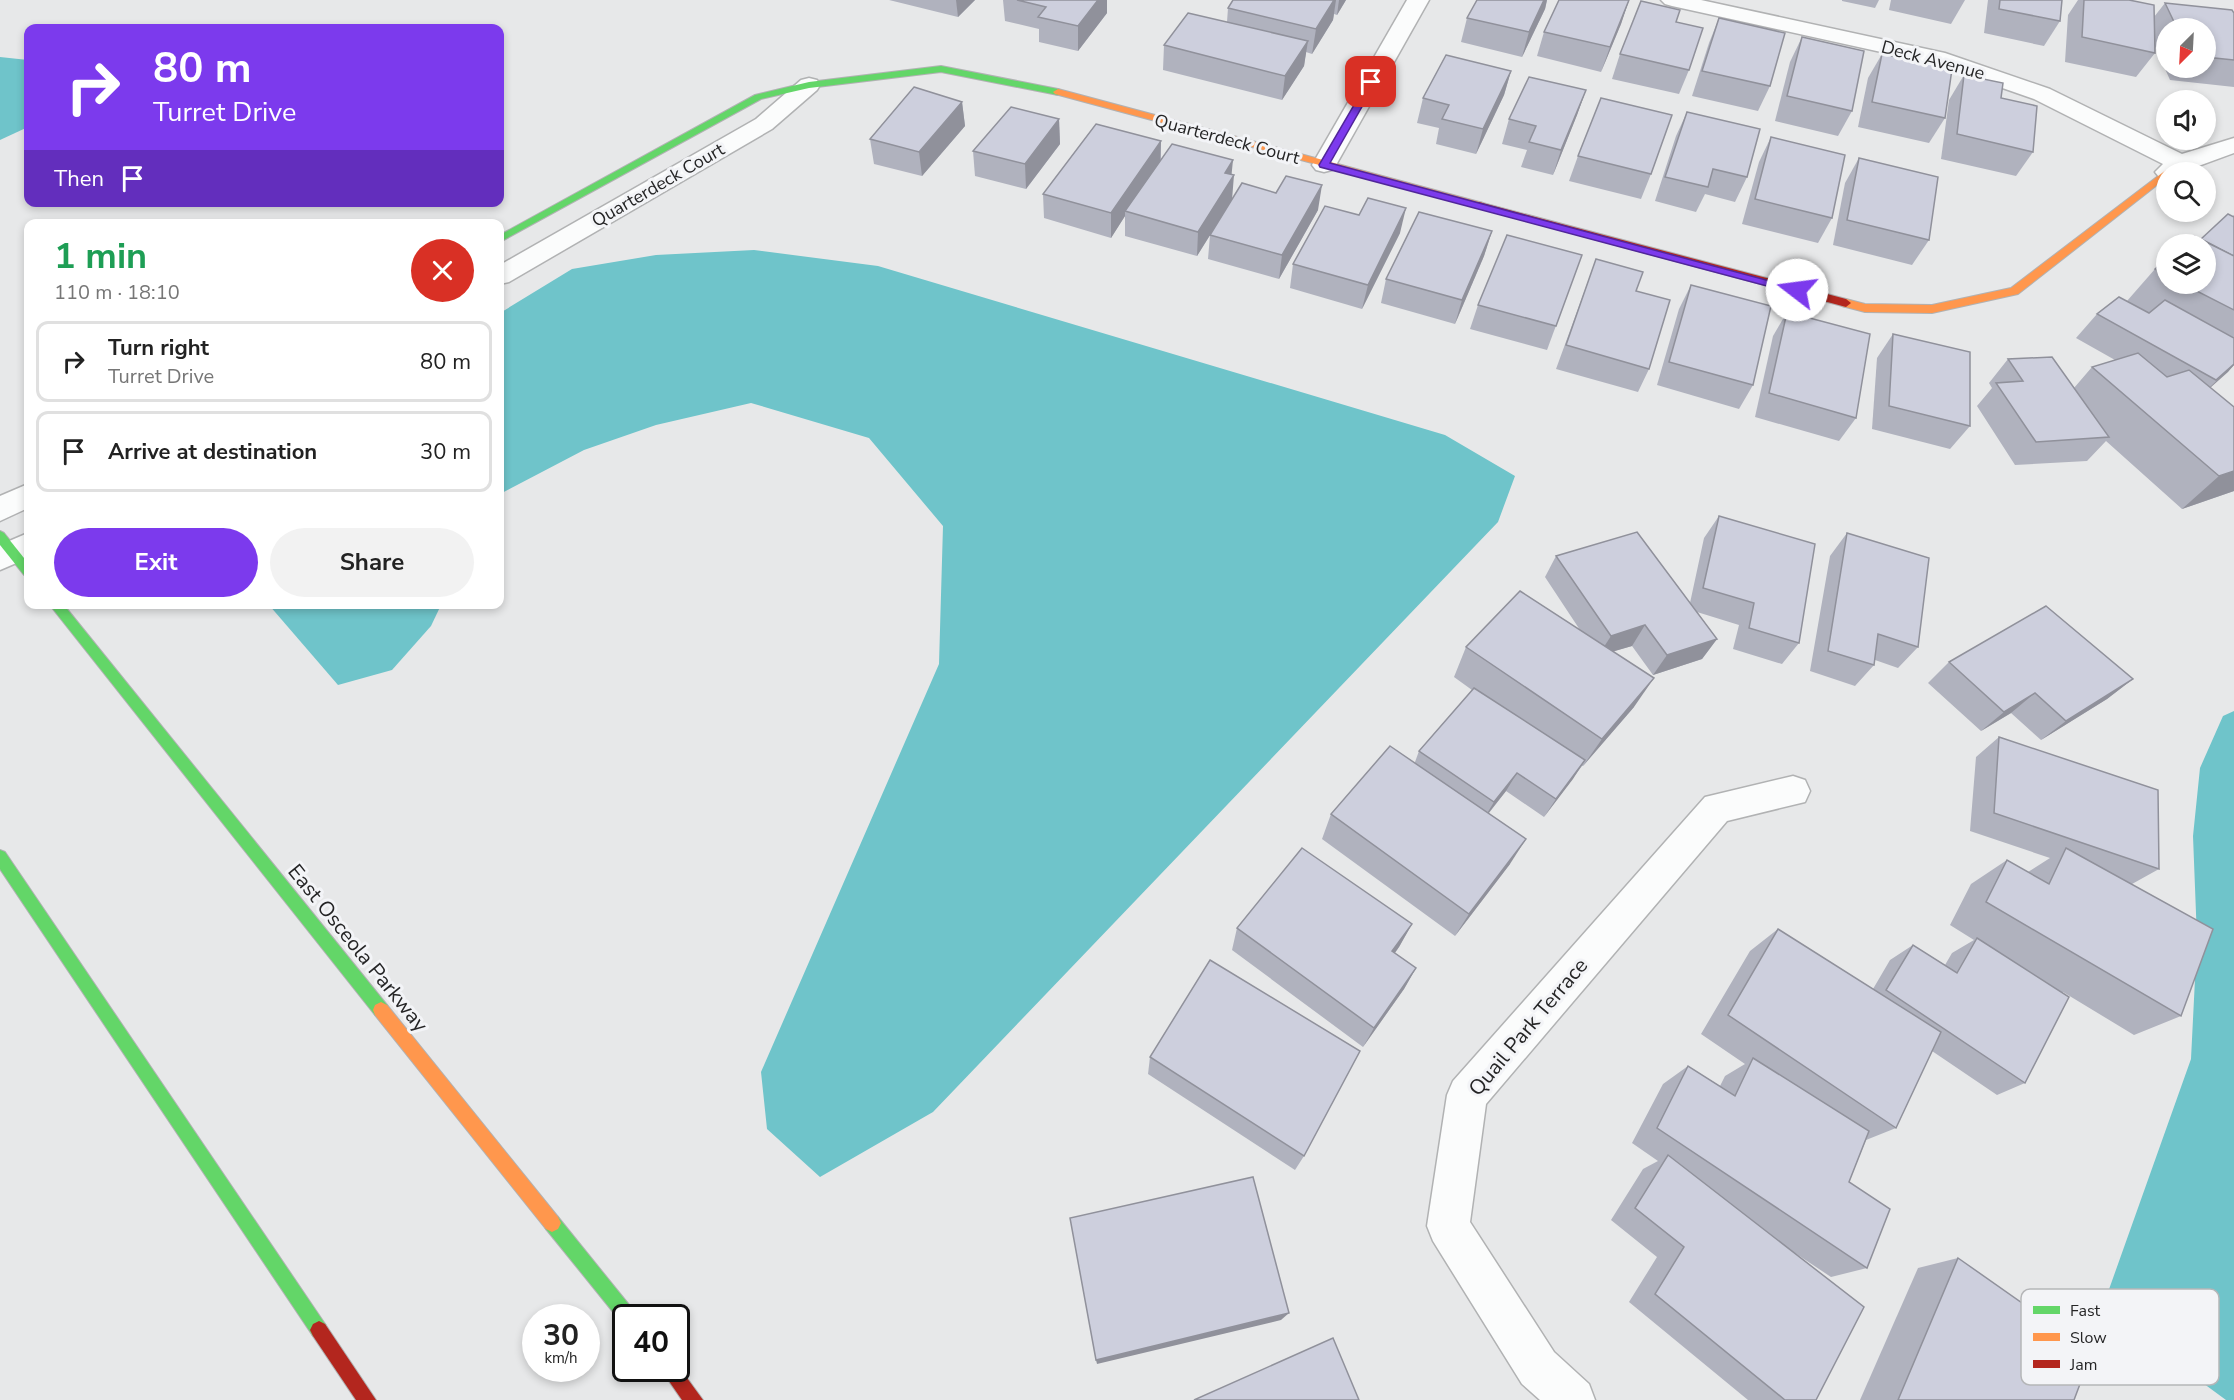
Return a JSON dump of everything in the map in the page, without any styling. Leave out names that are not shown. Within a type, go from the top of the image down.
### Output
[{"type":"street","points":[[1324,165],[1418,0]]},
{"type":"street","name":"Deck Avenue","points":[[1672,0],[1937,58],[2042,94],[2159,162]]},
{"type":"street","name":"Quarterdeck Court","points":[[504,237],[758,97],[809,85],[941,69],[1031,85],[1865,308],[1932,309],[2014,291],[2156,181]]},
{"type":"street","name":"Quarterdeck Court","points":[[504,274],[764,124],[809,85]]},
{"type":"street","name":"Quarterdeck Court","points":[[2189,162],[2234,145]]},
{"type":"street","points":[[0,510],[24,497]]},
{"type":"street","name":"East Osceola Parkway","points":[[59,609],[618,1304]]},
{"type":"street","name":"Quail Park Terrace","points":[[1573,1400],[1538,1368],[1448,1226],[1467,1095],[1718,808],[1793,791]]},
{"type":"street","points":[[0,857],[367,1400]]},
{"type":"street","points":[[680,1382],[694,1400]]},
{"type":"water","points":[[0,57],[24,60],[24,129],[0,140]]},
{"type":"water","points":[[754,250],[878,266],[1445,435],[1515,476],[1498,522],[933,1112],[820,1177],[767,1129],[761,1072],[939,664],[943,526],[869,438],[751,403],[656,425],[584,450],[504,492],[504,311],[572,269],[656,255]]},
{"type":"water","points":[[272,609],[439,609],[431,626],[392,670],[338,685]]},
{"type":"water","points":[[2234,711],[2234,1400],[2226,1400],[2206,1385],[2219,1385],[2219,1289],[2109,1289],[2191,1059],[2197,939],[2193,836],[2200,768],[2223,716]]},
{"type":"building","points":[[1017,0],[1098,0],[1078,26],[1038,17],[1046,7]]},
{"type":"building","points":[[1233,0],[1334,0],[1316,29],[1228,8]]},
{"type":"building","points":[[1477,0],[1544,0],[1529,32],[1467,18]]},
{"type":"building","points":[[1559,0],[1629,0],[1610,47],[1544,32]]},
{"type":"building","points":[[2000,0],[2062,0],[2060,21],[1999,9]]},
{"type":"building","points":[[2084,0],[2129,0],[2154,5],[2155,53],[2082,37]]},
{"type":"building","points":[[1641,1],[1680,10],[1676,22],[1703,28],[1689,70],[1620,54]]},
{"type":"building","points":[[2165,3],[2232,10],[2234,13],[2234,60],[2216,58],[2216,18],[2172,18]]},
{"type":"building","points":[[1188,13],[1308,41],[1285,76],[1164,45]]},
{"type":"building","points":[[1719,18],[1785,33],[1770,86],[1702,71]]},
{"type":"building","points":[[1802,37],[1864,51],[1852,111],[1787,96]]},
{"type":"building","points":[[1882,54],[1952,69],[1945,118],[1872,102]]},
{"type":"building","points":[[1446,55],[1511,71],[1483,129],[1442,119],[1449,105],[1423,98]]},
{"type":"building","points":[[1964,75],[2003,83],[2001,98],[2037,106],[2033,152],[1957,134]]},
{"type":"building","points":[[1529,77],[1586,90],[1561,150],[1529,142],[1536,126],[1509,119]]},
{"type":"building","points":[[914,87],[962,102],[919,152],[870,139]]},
{"type":"building","points":[[1601,98],[1672,115],[1651,174],[1578,156]]},
{"type":"building","points":[[1011,107],[1059,119],[1025,164],[973,151]]},
{"type":"building","points":[[1687,112],[1760,129],[1747,177],[1713,169],[1708,187],[1665,177]]},
{"type":"building","points":[[1096,124],[1161,141],[1111,213],[1043,194]]},
{"type":"building","points":[[1771,137],[1845,155],[1832,218],[1755,199]]},
{"type":"building","points":[[1172,144],[1233,160],[1225,173],[1234,175],[1198,232],[1125,211]]},
{"type":"building","points":[[1859,158],[1938,177],[1929,240],[1847,220]]},
{"type":"building","points":[[1286,176],[1322,185],[1282,255],[1210,235],[1242,183],[1276,193]]},
{"type":"building","points":[[1368,198],[1406,208],[1368,285],[1293,264],[1325,206],[1359,215]]},
{"type":"building","points":[[1419,212],[1492,231],[1462,300],[1386,279]]},
{"type":"building","points":[[2228,214],[2234,217],[2234,256],[2216,247],[2216,234],[2206,234]]},
{"type":"building","points":[[1507,235],[1582,255],[1556,326],[1478,305]]},
{"type":"building","points":[[2216,247],[2234,256],[2234,310],[2203,294],[2216,294]]},
{"type":"building","points":[[1596,259],[1643,272],[1636,291],[1670,300],[1649,369],[1566,345]]},
{"type":"building","points":[[1691,285],[1771,306],[1753,385],[1669,362]]},
{"type":"building","points":[[2119,297],[2149,313],[2165,300],[2234,338],[2234,364],[2216,380],[2097,314]]},
{"type":"building","points":[[1787,312],[1870,334],[1856,418],[1769,393]]},
{"type":"building","points":[[1893,334],[1970,352],[1970,426],[1889,406]]},
{"type":"building","points":[[2138,353],[2167,377],[2189,370],[2234,407],[2234,471],[2219,476],[2092,367]]},
{"type":"building","points":[[2052,357],[2109,437],[2036,442],[1996,383],[2023,381],[2008,359]]},
{"type":"building","points":[[1719,516],[1815,544],[1799,643],[1749,628],[1754,603],[1703,588]]},
{"type":"building","points":[[1637,532],[1717,639],[1667,655],[1645,625],[1611,636],[1556,556]]},
{"type":"building","points":[[1847,533],[1929,558],[1918,647],[1878,634],[1874,665],[1828,651]]},
{"type":"building","points":[[1520,591],[1654,678],[1602,739],[1466,647]]},
{"type":"building","points":[[2046,606],[2133,679],[2066,721],[2035,693],[2004,712],[1949,662]]},
{"type":"building","points":[[1474,688],[1585,760],[1556,799],[1517,773],[1494,802],[1419,751]]},
{"type":"building","points":[[1999,737],[2158,790],[2159,869],[1994,813]]},
{"type":"building","points":[[1390,746],[1526,839],[1469,914],[1331,814]]},
{"type":"building","points":[[1302,848],[1412,924],[1392,951],[1416,968],[1374,1028],[1237,928]]},
{"type":"building","points":[[2066,848],[2213,929],[2181,1016],[1986,902],[2007,860],[2049,884]]},
{"type":"building","points":[[1778,929],[1941,1032],[1896,1128],[1728,1015]]},
{"type":"building","points":[[1977,938],[2069,997],[2025,1083],[1886,990],[1913,945],[1957,973]]},
{"type":"building","points":[[1210,960],[1360,1051],[1304,1156],[1150,1057]]},
{"type":"building","points":[[1753,1058],[1869,1131],[1849,1182],[1890,1209],[1867,1268],[1657,1128],[1688,1066],[1735,1096]]},
{"type":"building","points":[[1668,1155],[1864,1307],[1816,1400],[1785,1400],[1655,1294],[1684,1247],[1635,1208]]},
{"type":"building","points":[[1253,1177],[1289,1313],[1096,1360],[1070,1218]]},
{"type":"building","points":[[1958,1258],[2021,1302],[2021,1385],[2080,1385],[2074,1400],[1898,1400]]},
{"type":"building","points":[[1333,1338],[1359,1400],[1194,1400]]},
{"type":"traffic: fast","points":[[504,237],[758,97],[809,85],[941,69],[1058,92]]},
{"type":"traffic: fast","points":[[0,536],[24,566]]},
{"type":"traffic: fast","points":[[59,609],[381,1010]]},
{"type":"traffic: fast","points":[[0,857],[319,1330]]},
{"type":"traffic: fast","points":[[552,1223],[617,1304]]},
{"type":"traffic: slow","points":[[1058,92],[1479,205]]},
{"type":"traffic: slow","points":[[1846,303],[1865,308],[1932,309],[2014,291],[2156,181]]},
{"type":"traffic: slow","points":[[381,1010],[552,1223]]},
{"type":"traffic: jam","points":[[1479,205],[1846,303]]},
{"type":"traffic: jam","points":[[319,1330],[367,1400]]},
{"type":"traffic: jam","points":[[680,1382],[694,1400]]},
{"type":"route","points":[[1371,82],[1324,165],[1797,290]]}]
